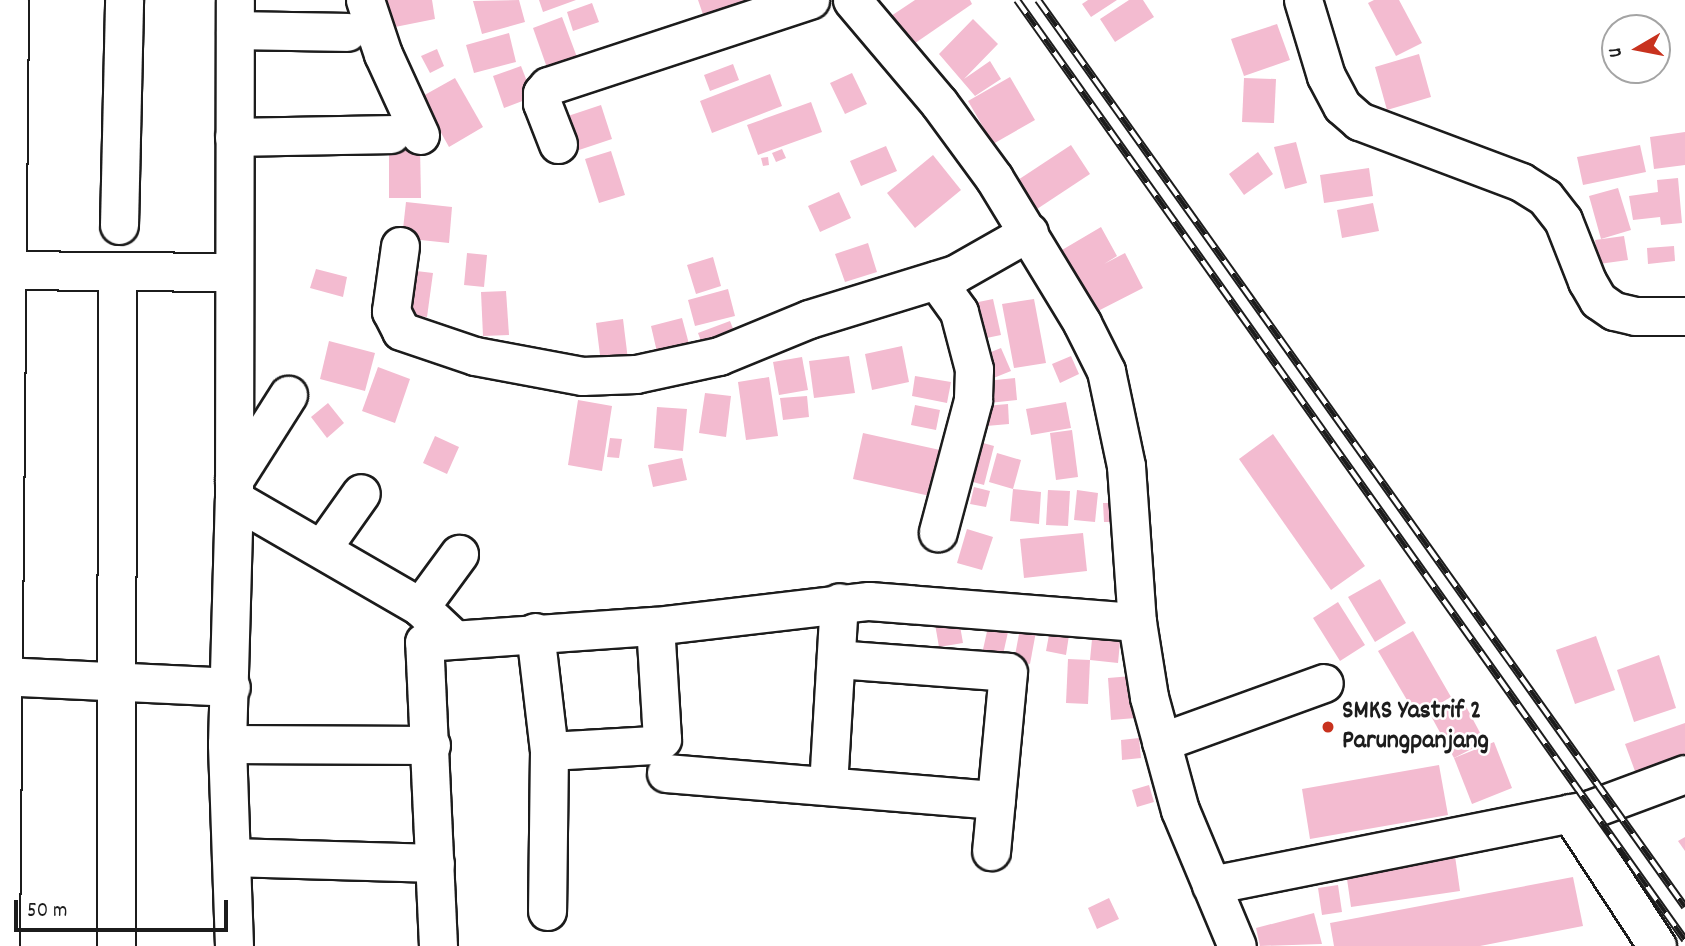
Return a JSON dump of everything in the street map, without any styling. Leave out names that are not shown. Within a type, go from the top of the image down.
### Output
[{"type":"street","points":[[0,946],[2,270],[9,0]]},
{"type":"street","points":[[119,225],[124,0]]},
{"type":"street","points":[[234,136],[406,134],[365,0]]},
{"type":"street","points":[[558,144],[542,103],[542,93],[548,86],[810,0]]},
{"type":"street","points":[[852,0],[953,121],[1029,232],[1082,323],[1114,394],[1126,466],[1137,622],[1161,742],[1180,810],[1237,946]]},
{"type":"street","points":[[1303,0],[1326,75],[1342,106],[1359,121],[1521,181],[1545,197],[1563,220],[1592,290],[1614,310],[1635,316],[1685,316]]},
{"type":"street","points":[[234,946],[227,744],[231,687],[234,490],[235,15],[347,32]]},
{"type":"street","points":[[400,246],[391,311],[401,331],[475,356],[582,376],[690,365],[809,319],[936,280],[1029,232]]},
{"type":"street","points":[[2,270],[234,272]]},
{"type":"street","points":[[116,946],[117,271]]},
{"type":"street","points":[[936,280],[959,312],[974,369],[973,400],[938,532]]},
{"type":"street","points":[[234,490],[288,395]]},
{"type":"street","points":[[234,490],[322,548],[420,607],[454,639]]},
{"type":"street","points":[[322,548],[361,493]]},
{"type":"street","points":[[420,607],[458,554]]},
{"type":"street","points":[[438,946],[431,745],[424,642],[536,632],[655,626],[839,602],[893,601],[1137,622]]},
{"type":"street","points":[[828,786],[839,602]]},
{"type":"street","points":[[549,751],[653,745],[662,739],[655,626]]},
{"type":"street","points":[[536,632],[549,751],[547,911]]},
{"type":"street","points":[[836,659],[1008,672],[991,851]]},
{"type":"street","points":[[2,676],[231,687]]},
{"type":"street","points":[[1161,742],[1324,683]]},
{"type":"street","points":[[227,744],[431,745]]},
{"type":"street","points":[[666,773],[996,800]]},
{"type":"street","points":[[1211,885],[1570,813],[1611,803],[1685,774]]},
{"type":"street","points":[[1570,813],[1657,946]]},
{"type":"street","points":[[232,857],[435,863]]},
{"type":"building","points":[[374,0],[432,0],[435,19],[380,30]]},
{"type":"building","points":[[519,0],[525,22],[482,34],[473,1]]},
{"type":"building","points":[[539,0],[576,0],[543,12]]},
{"type":"building","points":[[698,0],[767,0],[707,26]]},
{"type":"building","points":[[915,0],[970,0],[972,4],[908,48],[888,18]]},
{"type":"building","points":[[1088,0],[1117,0],[1091,17],[1082,4]]},
{"type":"building","points":[[1129,0],[1143,0],[1154,17],[1115,42],[1100,19]]},
{"type":"building","points":[[1374,0],[1399,0],[1422,43],[1396,56],[1368,3]]},
{"type":"building","points":[[592,3],[599,22],[573,31],[567,12]]},
{"type":"building","points":[[562,17],[581,68],[551,79],[533,28]]},
{"type":"building","points":[[973,19],[998,44],[964,79],[990,61],[1001,79],[975,96],[939,54]]},
{"type":"building","points":[[1277,24],[1290,60],[1244,76],[1231,39]]},
{"type":"building","points":[[509,33],[516,62],[474,73],[466,45]]},
{"type":"building","points":[[437,49],[444,66],[430,73],[421,56]]},
{"type":"building","points":[[1419,54],[1431,97],[1387,110],[1375,67]]},
{"type":"building","points":[[733,64],[739,80],[710,91],[704,75]]},
{"type":"building","points":[[521,66],[533,97],[504,108],[493,76]]},
{"type":"building","points":[[852,73],[867,104],[845,114],[830,83]]},
{"type":"building","points":[[770,74],[782,106],[712,133],[700,101]]},
{"type":"building","points":[[1010,77],[1035,120],[993,144],[968,101]]},
{"type":"building","points":[[455,78],[483,127],[449,147],[421,97]]},
{"type":"building","points":[[1244,78],[1276,79],[1274,123],[1242,122]]},
{"type":"building","points":[[811,102],[822,132],[758,155],[747,125]]},
{"type":"building","points":[[601,105],[612,139],[579,150],[568,116]]},
{"type":"building","points":[[1685,132],[1685,165],[1654,169],[1650,137]]},
{"type":"building","points":[[1296,142],[1307,183],[1285,189],[1274,147]]},
{"type":"building","points":[[1071,145],[1090,174],[1034,211],[1015,182]]},
{"type":"building","points":[[1640,145],[1646,172],[1583,185],[1577,157]]},
{"type":"building","points":[[886,146],[897,171],[861,186],[850,161]]},
{"type":"building","points":[[389,147],[420,147],[421,198],[389,198]]},
{"type":"building","points":[[782,149],[786,158],[776,162],[772,153]]},
{"type":"building","points":[[611,151],[625,195],[599,203],[585,159]]},
{"type":"building","points":[[1258,152],[1273,174],[1244,195],[1229,174]]},
{"type":"building","points":[[933,155],[961,190],[915,228],[887,193]]},
{"type":"building","points":[[768,157],[769,165],[763,166],[761,158]]},
{"type":"building","points":[[1369,168],[1373,196],[1324,203],[1320,175]]},
{"type":"building","points":[[1678,178],[1682,223],[1661,225],[1660,217],[1633,220],[1629,196],[1658,192],[1657,180]]},
{"type":"building","points":[[1618,188],[1631,230],[1601,239],[1589,196]]},
{"type":"building","points":[[839,192],[851,218],[820,232],[808,206]]},
{"type":"building","points":[[406,202],[452,207],[449,243],[402,238]]},
{"type":"building","points":[[1373,203],[1379,231],[1342,238],[1337,210]]},
{"type":"building","points":[[1101,227],[1117,256],[1104,264],[1125,253],[1143,288],[1096,312],[1062,250]]},
{"type":"building","points":[[1624,236],[1628,260],[1599,264],[1595,240]]},
{"type":"building","points":[[868,243],[877,272],[845,282],[835,254]]},
{"type":"building","points":[[1674,246],[1675,261],[1648,264],[1647,248]]},
{"type":"building","points":[[467,253],[487,255],[484,287],[464,285]]},
{"type":"building","points":[[713,257],[721,286],[696,294],[687,265]]},
{"type":"building","points":[[316,269],[347,277],[343,297],[310,288]]},
{"type":"building","points":[[408,270],[433,273],[427,317],[402,314]]},
{"type":"building","points":[[728,289],[735,316],[695,326],[688,300]]},
{"type":"building","points":[[506,291],[509,335],[483,336],[481,292]]},
{"type":"building","points":[[993,299],[1001,335],[972,341],[964,305]]},
{"type":"building","points":[[1034,299],[1046,363],[1014,368],[1002,304]]},
{"type":"building","points":[[682,318],[689,344],[657,352],[651,326]]},
{"type":"building","points":[[623,319],[628,360],[601,363],[596,323]]},
{"type":"building","points":[[730,321],[739,344],[707,357],[698,333]]},
{"type":"building","points":[[329,341],[375,353],[365,391],[320,379]]},
{"type":"building","points":[[902,346],[909,382],[872,390],[865,354]]},
{"type":"building","points":[[1001,348],[1011,371],[986,381],[976,358]]},
{"type":"building","points":[[849,356],[855,393],[814,398],[809,361]]},
{"type":"building","points":[[1071,356],[1079,374],[1060,383],[1052,364]]},
{"type":"building","points":[[802,357],[808,390],[779,395],[773,362]]},
{"type":"building","points":[[378,367],[410,379],[395,423],[362,411]]},
{"type":"building","points":[[915,376],[951,382],[947,403],[912,396]]},
{"type":"building","points":[[769,377],[778,436],[746,440],[738,382]]},
{"type":"building","points":[[1015,378],[1017,400],[989,403],[986,381]]},
{"type":"building","points":[[705,393],[731,396],[726,437],[699,433]]},
{"type":"building","points":[[807,396],[809,417],[783,420],[780,398]]},
{"type":"building","points":[[578,400],[612,406],[602,471],[568,465]]},
{"type":"building","points":[[1066,402],[1071,428],[1031,435],[1026,409]]},
{"type":"building","points":[[328,403],[344,423],[327,438],[311,417]]},
{"type":"building","points":[[1008,404],[1009,424],[975,427],[974,407]]},
{"type":"building","points":[[915,405],[940,410],[936,430],[911,425]]},
{"type":"building","points":[[657,407],[687,409],[683,451],[654,448]]},
{"type":"building","points":[[1072,430],[1078,477],[1056,480],[1050,433]]},
{"type":"building","points":[[863,433],[940,450],[930,496],[853,479]]},
{"type":"building","points":[[1273,434],[1365,566],[1331,590],[1239,459]]},
{"type":"building","points":[[435,436],[459,447],[447,474],[423,463]]},
{"type":"building","points":[[610,438],[622,439],[619,458],[607,457]]},
{"type":"building","points":[[972,440],[994,446],[984,485],[962,479]]},
{"type":"building","points":[[997,453],[1021,460],[1013,489],[989,482]]},
{"type":"building","points":[[682,458],[687,480],[653,487],[648,465]]},
{"type":"building","points":[[974,487],[990,491],[986,507],[970,504]]},
{"type":"building","points":[[1013,489],[1041,492],[1039,524],[1010,521]]},
{"type":"building","points":[[1048,490],[1070,491],[1068,526],[1046,525]]},
{"type":"building","points":[[1077,490],[1098,493],[1095,522],[1074,520]]},
{"type":"building","points":[[1103,503],[1115,503],[1116,522],[1104,522]]},
{"type":"building","points":[[967,529],[993,537],[982,570],[957,563]]},
{"type":"building","points":[[1083,533],[1087,571],[1024,578],[1020,539]]},
{"type":"building","points":[[1380,579],[1406,623],[1375,642],[1348,597]]},
{"type":"building","points":[[1338,602],[1365,645],[1340,661],[1313,618]]},
{"type":"building","points":[[990,618],[1010,623],[1002,659],[982,654]]},
{"type":"building","points":[[1052,619],[1071,622],[1066,655],[1046,651]]},
{"type":"building","points":[[959,620],[963,643],[939,647],[935,624]]},
{"type":"building","points":[[1021,623],[1037,626],[1030,664],[1014,661]]},
{"type":"building","points":[[1093,629],[1121,631],[1118,663],[1090,660]]},
{"type":"building","points":[[1413,631],[1451,697],[1417,717],[1378,651]]},
{"type":"building","points":[[1596,636],[1615,690],[1575,704],[1556,650]]},
{"type":"building","points":[[1659,655],[1676,708],[1634,722],[1617,670]]},
{"type":"building","points":[[1068,659],[1090,660],[1088,704],[1066,703]]},
{"type":"building","points":[[1132,676],[1136,718],[1111,720],[1108,678]]},
{"type":"building","points":[[1462,699],[1485,742],[1454,758],[1431,716]]},
{"type":"building","points":[[1685,723],[1685,765],[1639,782],[1625,744]]},
{"type":"building","points":[[1139,738],[1141,758],[1122,760],[1121,740]]},
{"type":"building","points":[[1494,742],[1512,788],[1472,804],[1454,758]]},
{"type":"building","points":[[1439,765],[1448,815],[1310,839],[1302,789]]},
{"type":"building","points":[[1149,785],[1154,802],[1137,807],[1132,790]]},
{"type":"building","points":[[1685,837],[1685,851],[1678,841]]},
{"type":"building","points":[[1455,856],[1460,891],[1351,907],[1346,872]]},
{"type":"building","points":[[1573,877],[1583,926],[1480,946],[1334,946],[1330,923]]},
{"type":"building","points":[[1338,885],[1342,912],[1322,915],[1318,888]]},
{"type":"building","points":[[1109,898],[1119,919],[1097,929],[1088,908]]},
{"type":"building","points":[[1314,913],[1322,944],[1260,946],[1256,928]]},
{"type":"railway","points":[[1017,0],[1685,940]]},
{"type":"railway","points":[[1038,0],[1685,907]]},
{"type":"place","name":"SMKS Yastrif 2 Parungpanjang","points":[[1328,727]]}]
